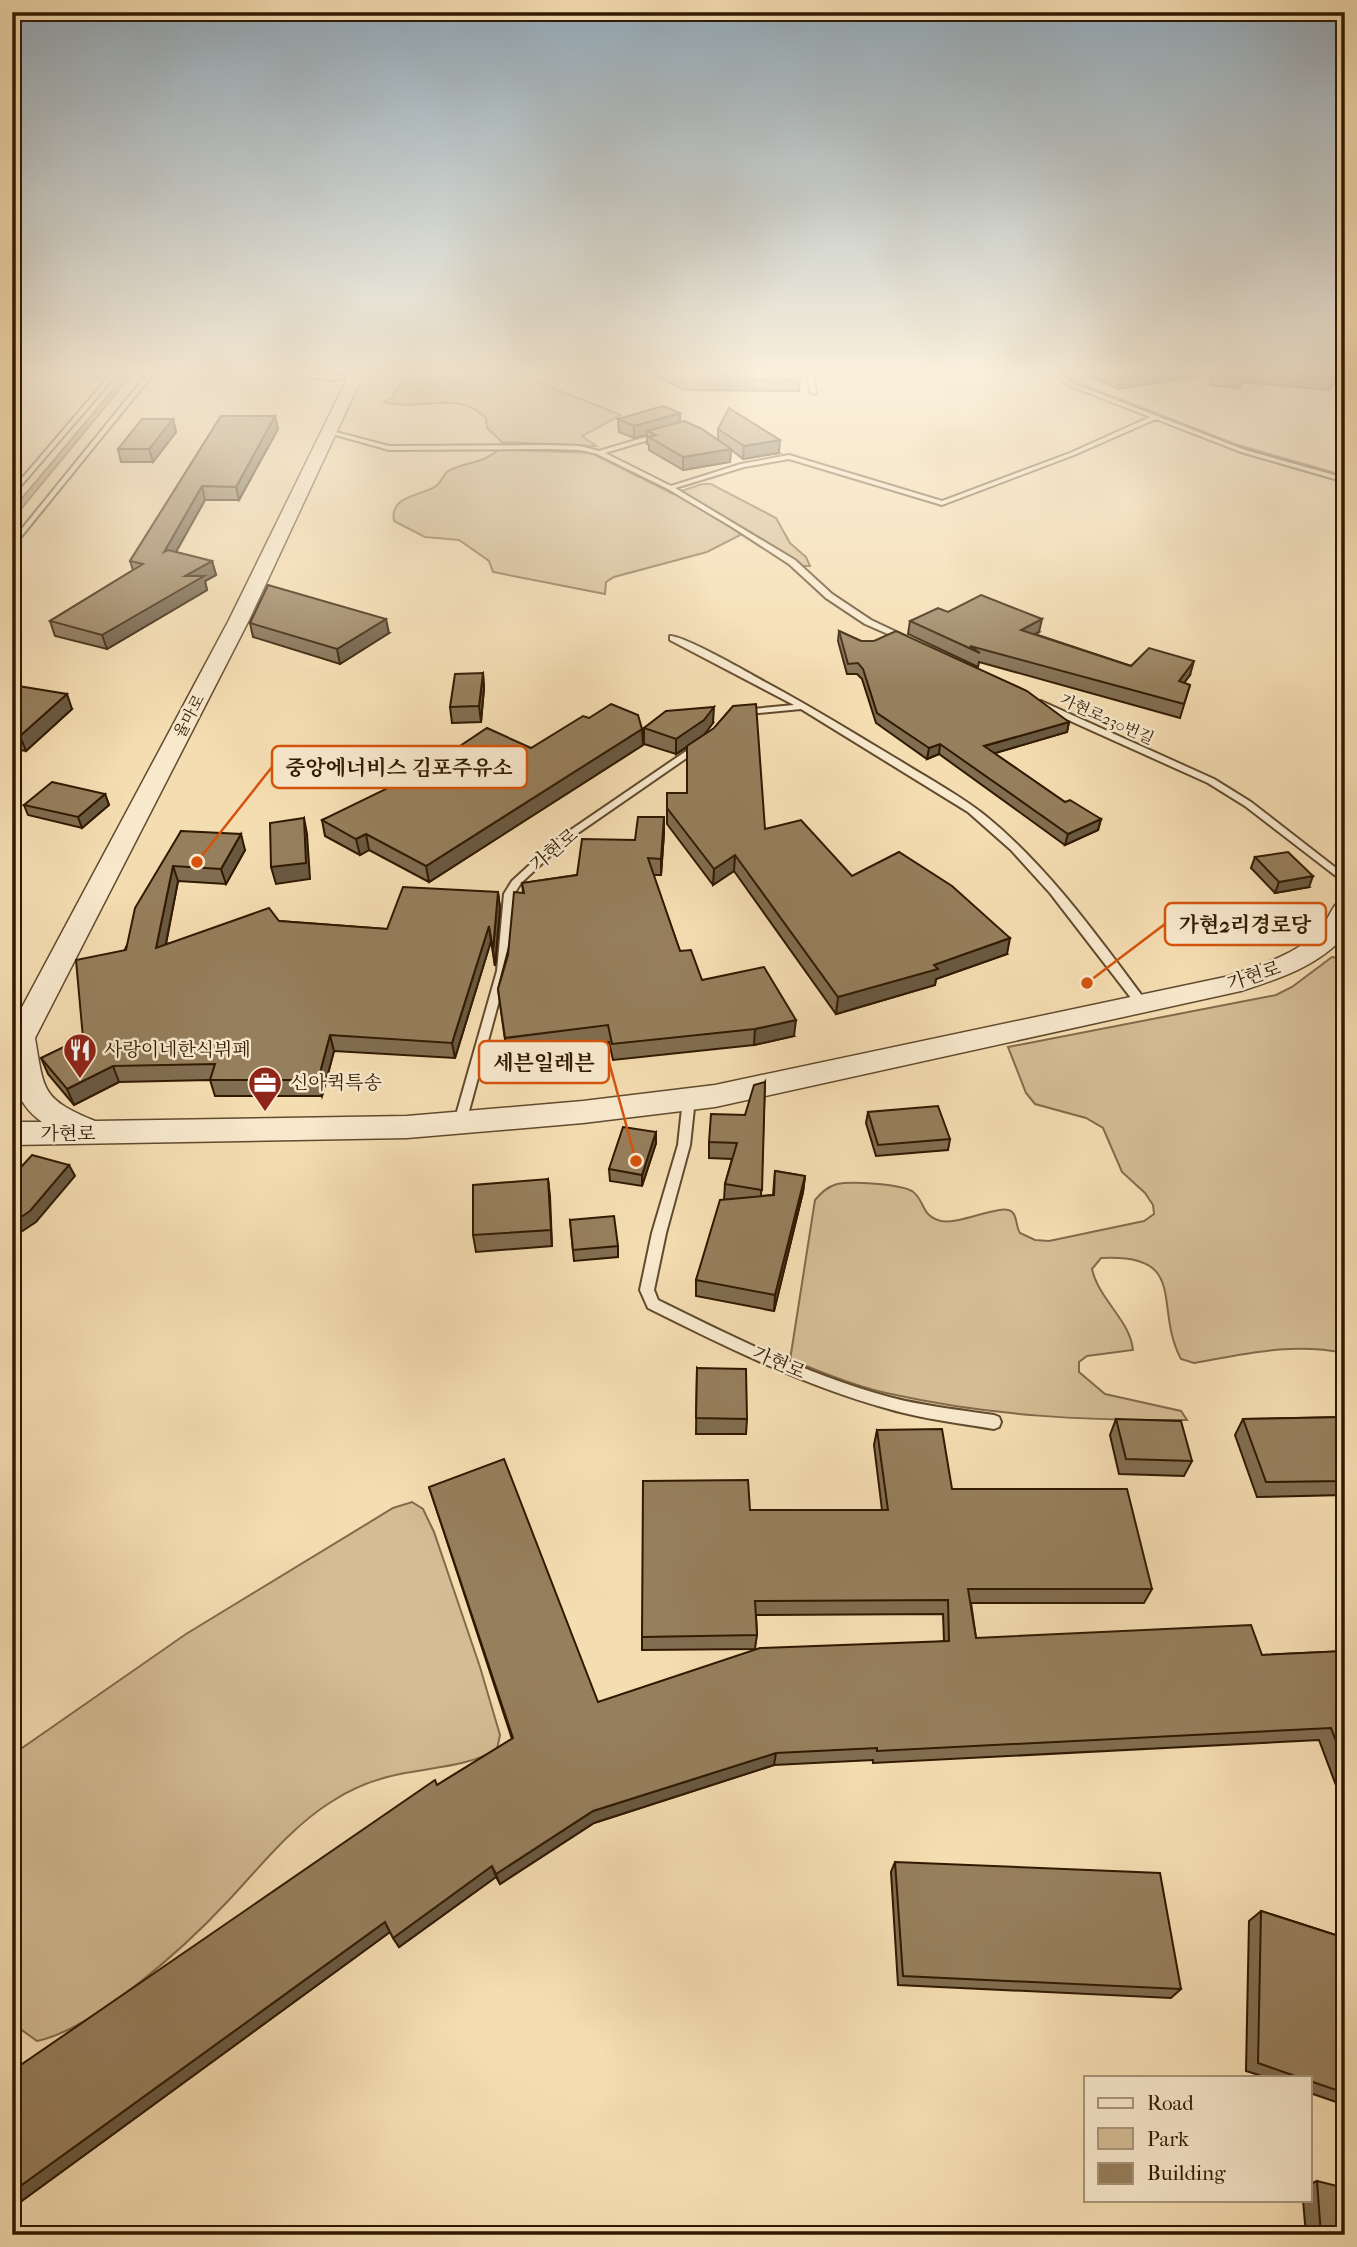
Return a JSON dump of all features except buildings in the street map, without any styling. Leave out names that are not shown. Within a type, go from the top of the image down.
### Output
[{"type":"street","name":"율마로","points":[[16,1047],[239,620],[306,478]]},
{"type":"street","name":"가현로","points":[[12,1134],[407,1127],[583,1112],[689,1099],[1231,985],[1290,965],[1342,924]]},
{"type":"street","points":[[16,1047],[30,1093],[56,1118],[95,1134]]},
{"type":"street","points":[[12,1159],[39,1147],[95,1134]]},
{"type":"lane","points":[[12,494],[26,478]]},
{"type":"lane","points":[[12,546],[67,478]]},
{"type":"lane","points":[[650,478],[792,562],[829,596],[868,622],[916,645]]},
{"type":"lane","points":[[670,488],[704,478]]},
{"type":"lane","points":[[858,478],[942,503],[1009,478]]},
{"type":"lane","points":[[673,638],[804,706],[968,807],[993,827],[1073,910],[1142,1004]]},
{"type":"lane","name":"가현로230번길","points":[[1034,701],[1211,781],[1248,804],[1345,880]]},
{"type":"lane","points":[[734,714],[804,706]]},
{"type":"lane","name":"가현로","points":[[460,1122],[502,971],[509,894],[562,840],[709,739]]},
{"type":"lane","name":"가현로","points":[[689,1099],[684,1146],[659,1233],[647,1290],[653,1304],[774,1363],[835,1385],[891,1403],[994,1422]]},
{"type":"green space","points":[[443,478],[641,478],[673,494],[702,484],[711,484],[776,518],[790,543],[806,557],[810,566],[802,566],[748,531],[707,552],[614,577],[606,582],[605,594],[493,572],[489,561],[459,540],[425,537],[394,521],[396,506],[401,501],[440,482]]},
{"type":"green space","points":[[1332,957],[1345,959],[1345,1353],[1287,1349],[1194,1363],[1181,1359],[1173,1340],[1164,1287],[1158,1274],[1147,1264],[1129,1259],[1101,1258],[1092,1269],[1101,1291],[1126,1329],[1133,1350],[1087,1356],[1079,1362],[1079,1372],[1105,1394],[1181,1411],[1187,1420],[1038,1416],[965,1407],[878,1391],[790,1360],[815,1200],[833,1185],[863,1183],[912,1191],[929,1215],[941,1221],[1008,1210],[1013,1213],[1020,1233],[1035,1240],[1049,1241],[1144,1221],[1154,1214],[1153,1205],[1145,1193],[1122,1172],[1103,1128],[1086,1118],[1035,1104],[1026,1093],[1008,1047],[1276,995],[1292,987]]},
{"type":"green space","points":[[412,1502],[423,1509],[434,1532],[500,1735],[497,1749],[474,1760],[382,1779],[355,1788],[339,1797],[316,1812],[276,1848],[189,1940],[112,2003],[60,2033],[37,2041],[12,2023],[12,1755],[186,1634],[393,1508]]},
{"type":"shaded area","points":[[39,478],[47,478],[12,520],[12,510]]},
{"type":"place","name":"중앙에너비스 김포주유소","points":[[197,862]]},
{"type":"place","name":"가현2리경로당","points":[[1087,983]]},
{"type":"place","name":"사랑이네한식뷔페","points":[[80,1080]]},
{"type":"place","name":"신아퀵특송","points":[[265,1113]]},
{"type":"place","name":"세븐일레븐","points":[[636,1161]]}]
